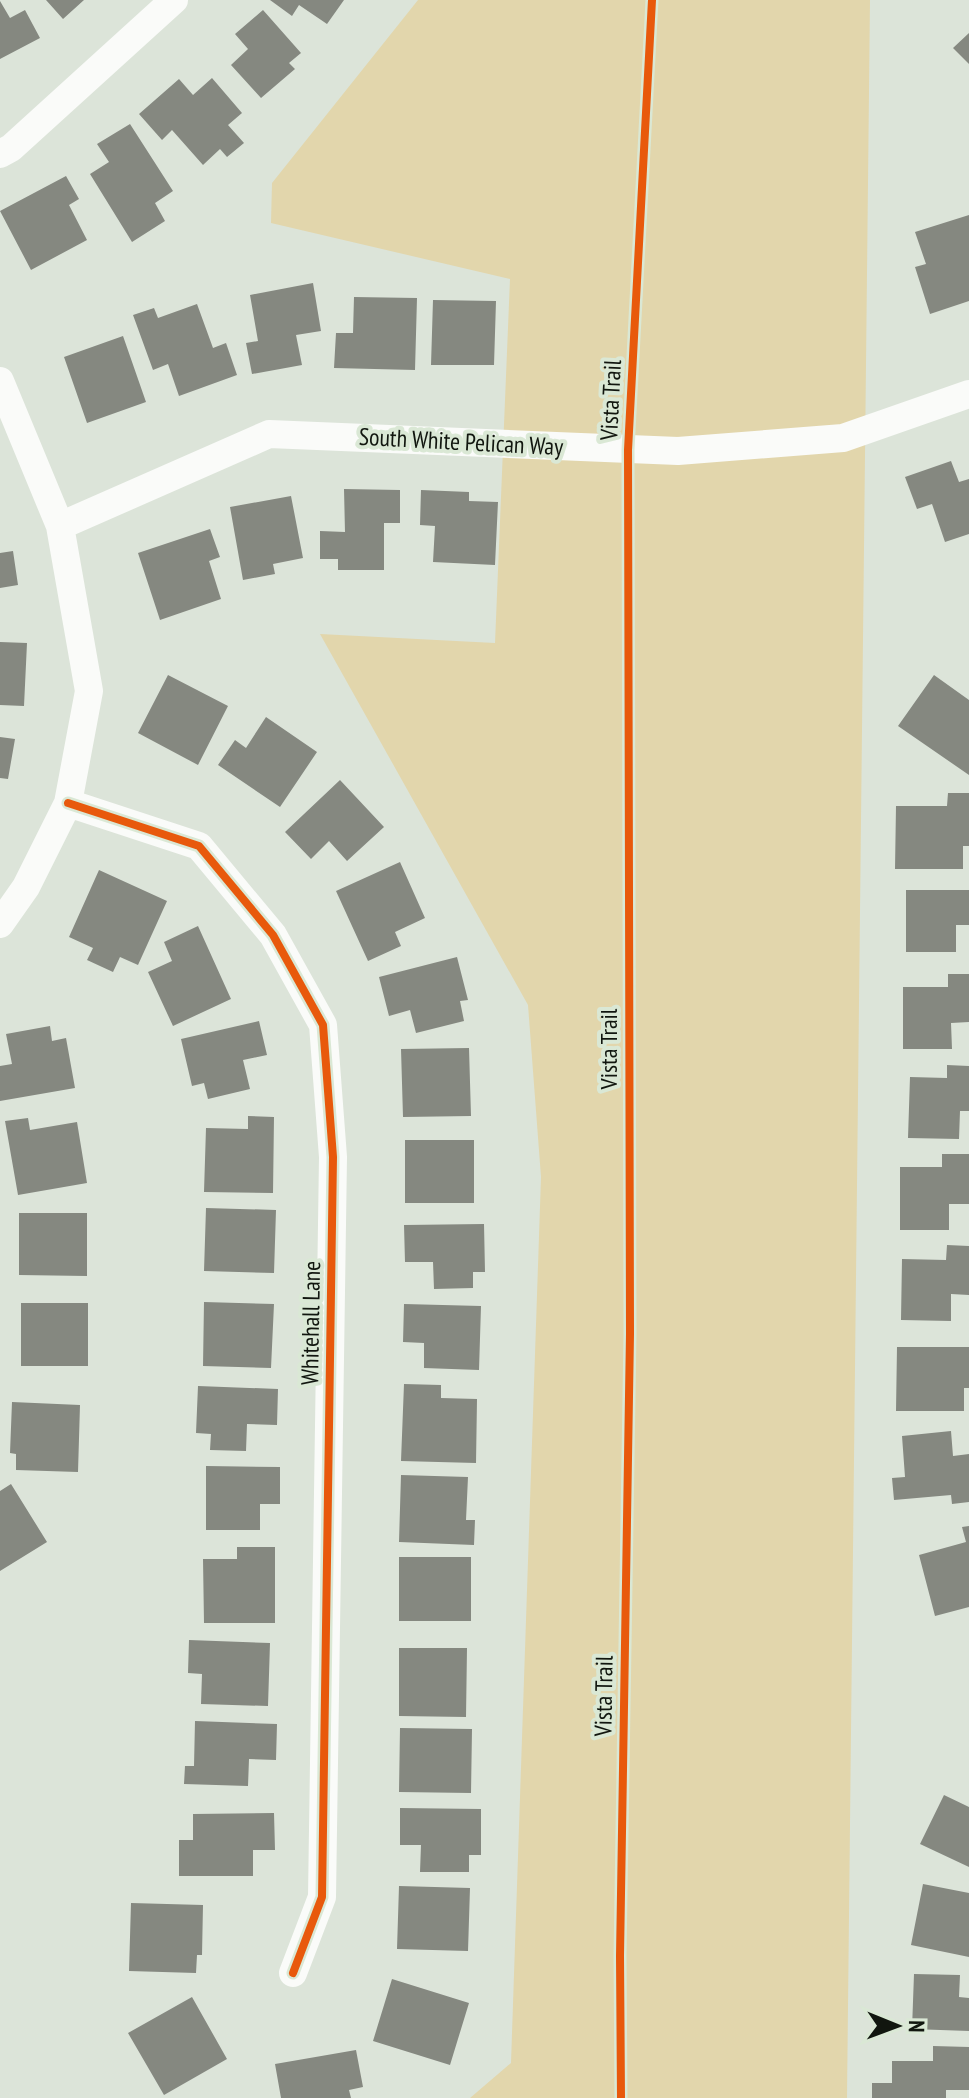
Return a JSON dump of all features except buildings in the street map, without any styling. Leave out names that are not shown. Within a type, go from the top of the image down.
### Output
[{"type":"street","points":[[0,154],[23,138],[174,0]]},
{"type":"street","points":[[0,381],[60,526],[89,691],[68,803],[26,887],[0,924]]},
{"type":"street","name":"South White Pelican Way","points":[[60,526],[269,434],[678,451],[843,438],[969,394]]},
{"type":"street","name":"Whitehall Lane","points":[[68,803],[199,846],[273,935],[323,1025],[333,1157],[322,1897],[293,1973]]},
{"type":"shaded area","points":[[418,0],[870,0],[847,2098],[470,2098],[511,2063],[541,1177],[528,1005],[320,634],[495,643],[510,279],[271,223],[272,183]]},
{"type":"cycle path","name":"Vista Trail","points":[[621,2098],[620,1956],[630,1334],[628,450],[652,0]]},
{"type":"cycle path","points":[[68,803],[199,846],[273,935],[323,1025],[333,1157],[322,1897],[293,1973]]}]
